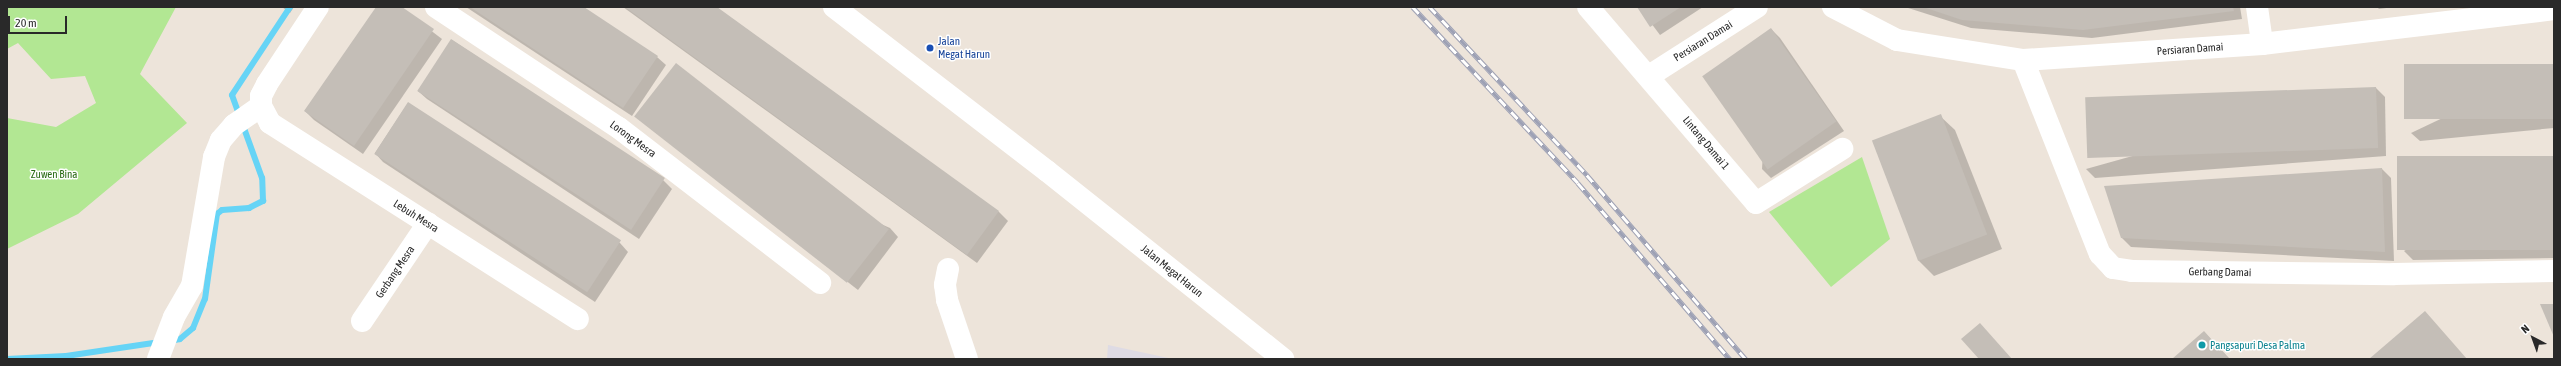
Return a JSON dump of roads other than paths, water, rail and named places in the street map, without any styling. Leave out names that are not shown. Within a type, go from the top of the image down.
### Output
[{"type":"street","points":[[159,356],[174,317],[192,286],[214,157],[221,140],[247,115],[261,96],[318,7]]},
{"type":"street","name":"Lorong Mesra","points":[[436,7],[619,128],[820,283]]},
{"type":"street","name":"Jalan Megat Harun","points":[[834,7],[1047,171],[1283,359]]},
{"type":"street","name":"Lintang Damai 1","points":[[1588,7],[1649,76],[1756,203],[1842,149]]},
{"type":"street","name":"Persiaran Damai","points":[[1649,76],[1757,7]]},
{"type":"street","name":"Persiaran Damai","points":[[1833,7],[1897,40],[2023,60],[2262,44],[2445,15],[2554,9]]},
{"type":"street","points":[[2257,7],[2262,44]]},
{"type":"street","name":"Gerbang Damai","points":[[2023,60],[2100,254],[2112,268],[2132,271],[2394,274],[2554,271]]},
{"type":"street","name":"Lebuh Mesra","points":[[247,115],[270,123],[578,319]]},
{"type":"street","name":"Gerbang Mesra","points":[[362,322],[428,223]]},
{"type":"street","points":[[948,269],[945,285],[946,300],[967,359]]},
{"type":"waterway","points":[[170,341],[180,339],[193,328],[205,299],[217,214],[222,210],[249,208],[263,201],[262,178],[232,95],[290,7]]},
{"type":"waterway","points":[[7,359],[66,356],[160,342]]},
{"type":"railway","points":[[1413,7],[1578,183],[1730,359]]},
{"type":"railway","points":[[1430,7],[1587,175],[1746,359]]},
{"type":"place","name":"Jalan Megat Harun","points":[[930,48]]},
{"type":"place","name":"Pangsapuri Desa Palma","points":[[2202,345]]},
{"type":"park label","name":"Zuwen Bina","points":[[54,174]]}]
